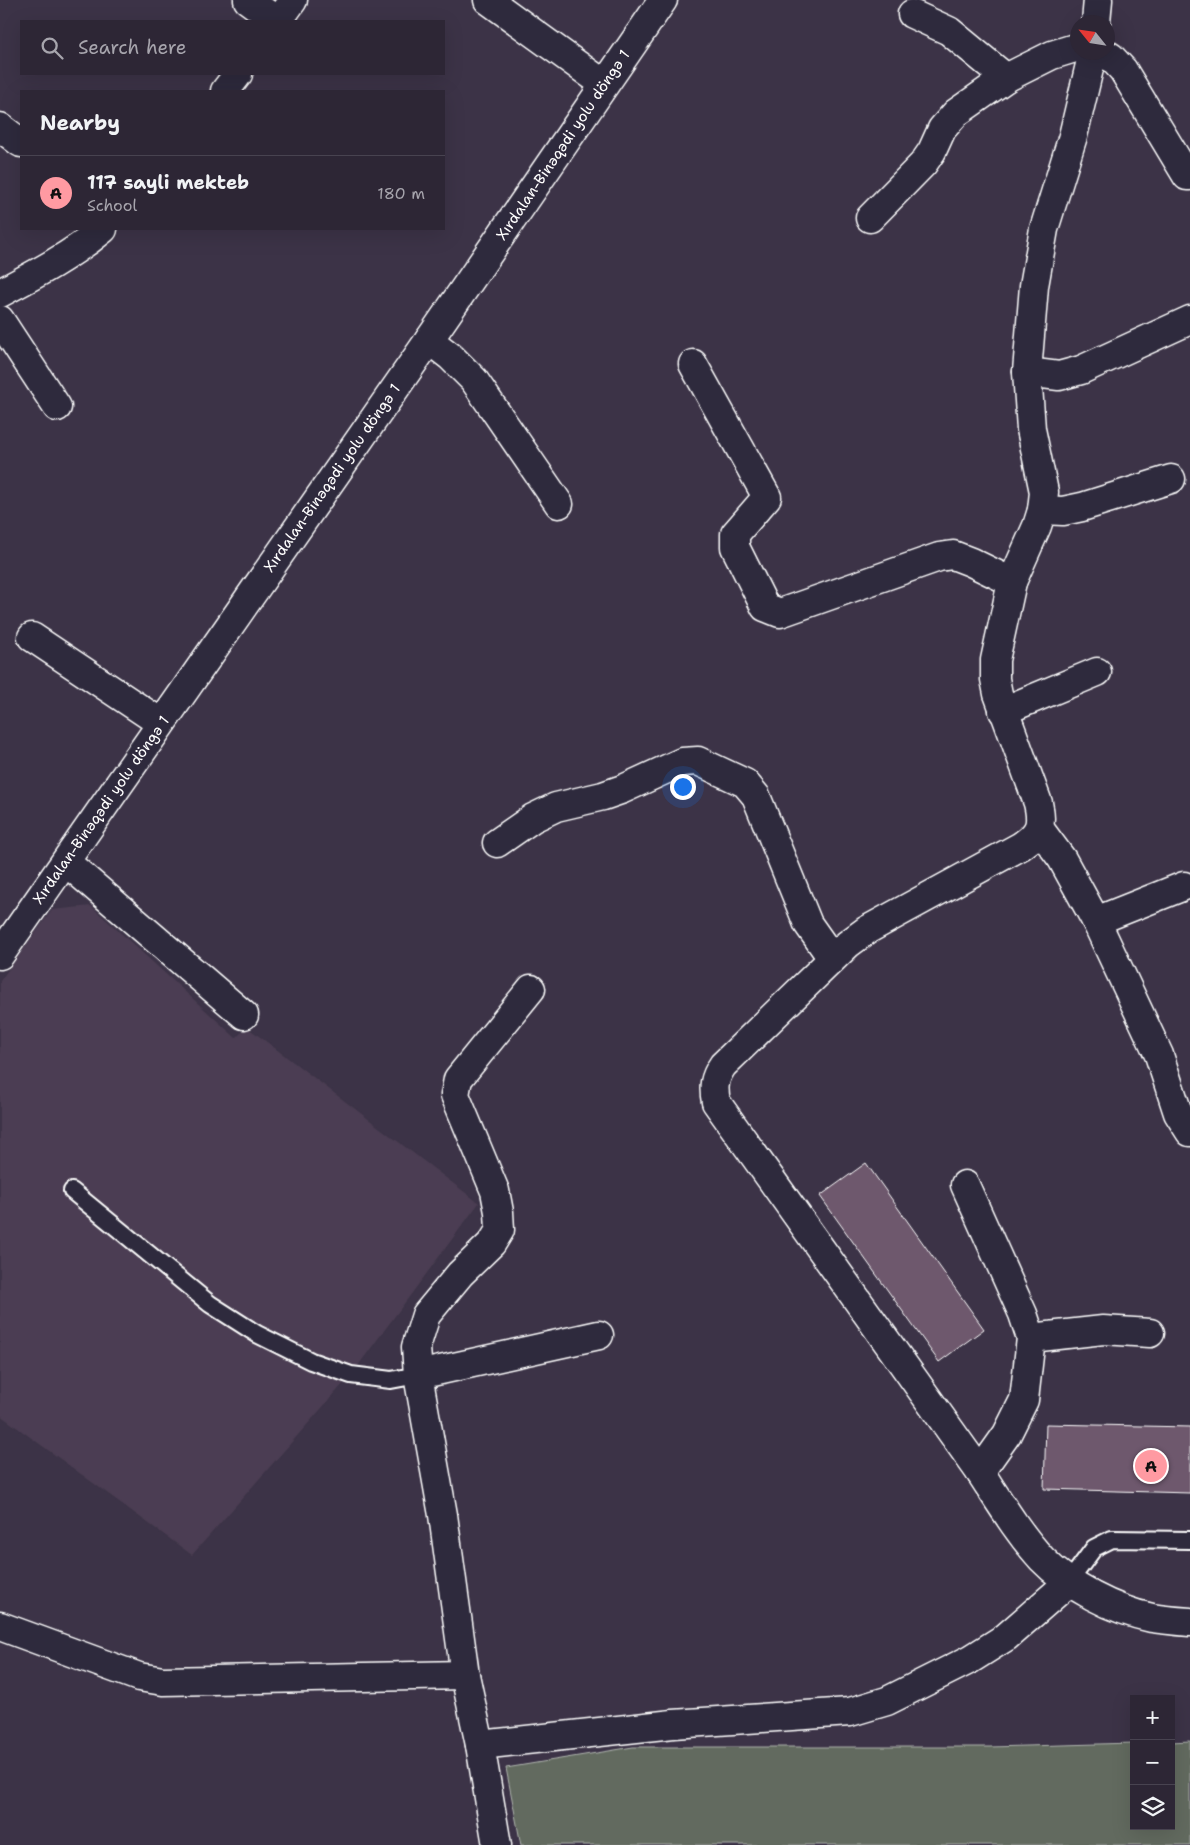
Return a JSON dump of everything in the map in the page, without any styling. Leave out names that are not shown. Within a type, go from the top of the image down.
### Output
[{"type":"street","points":[[248,0],[277,20]]},
{"type":"street","points":[[279,20],[293,0]]},
{"type":"street","points":[[488,0],[604,84]]},
{"type":"street","name":"Xırdalan-Binəqədi yolu döngə 1","points":[[0,954],[429,340],[663,0]]},
{"type":"street","points":[[1097,15],[1098,0]]},
{"type":"street","points":[[912,14],[949,31],[1006,78]]},
{"type":"street","points":[[870,218],[922,164],[932,151],[942,129],[956,113],[1006,78],[1052,56],[1070,50]]},
{"type":"street","points":[[1091,60],[1073,136],[1044,229],[1034,286],[1027,372],[1031,429],[1044,492],[1042,510],[1037,526],[1012,582],[995,660],[995,679],[1003,711],[1038,803],[1041,816],[1039,828],[1032,838],[1021,846],[868,930],[832,958],[723,1065],[716,1075],[713,1088],[716,1102],[980,1472],[1019,1530],[1043,1559],[1069,1582],[1124,1610],[1153,1618],[1190,1622]]},
{"type":"street","points":[[1113,60],[1123,70],[1187,176],[1190,176]]},
{"type":"street","points":[[225,90],[237,75]]},
{"type":"street","points":[[0,127],[20,142]]},
{"type":"street","points":[[0,293],[62,258],[102,230]]},
{"type":"street","points":[[0,320],[57,408]]},
{"type":"street","points":[[1027,372],[1059,376],[1081,370],[1190,320]]},
{"type":"street","points":[[429,340],[451,357],[474,380],[559,504]]},
{"type":"street","points":[[693,364],[767,497],[735,534],[735,546],[765,607],[780,613],[939,557],[953,555],[1012,582]]},
{"type":"street","points":[[1042,510],[1063,510],[1082,507],[1171,479]]},
{"type":"street","points":[[32,637],[161,723]]},
{"type":"street","points":[[1003,711],[1097,672]]},
{"type":"street","points":[[497,843],[533,818],[556,807],[603,796],[682,762],[698,761],[745,784],[756,796],[808,924],[832,958]]},
{"type":"street","points":[[1039,828],[1062,859],[1096,921],[1159,1055],[1178,1113],[1190,1132]]},
{"type":"street","points":[[66,862],[244,1015]]},
{"type":"street","points":[[1096,921],[1184,886]]},
{"type":"street","points":[[497,1845],[480,1745],[465,1675],[443,1515],[418,1375],[416,1347],[426,1315],[460,1274],[492,1243],[500,1230],[499,1212],[494,1190],[455,1095],[458,1079],[531,989]]},
{"type":"street","points":[[965,1185],[1023,1314],[1031,1338],[1024,1400],[1007,1434],[980,1472]]},
{"type":"street","points":[[1031,1338],[1103,1330],[1150,1333]]},
{"type":"street","points":[[418,1375],[599,1335]]},
{"type":"street","points":[[480,1745],[664,1724],[841,1712],[860,1709],[887,1701],[971,1659],[1006,1636],[1069,1582]]},
{"type":"street","points":[[0,1626],[138,1677],[163,1681],[465,1675]]},
{"type":"lane","points":[[72,1191],[210,1304],[257,1334],[311,1361],[351,1375],[392,1380],[418,1375]]},
{"type":"lane","points":[[1069,1582],[1094,1548],[1112,1539],[1190,1540]]},
{"type":"shaded area","points":[[91,906],[236,1038],[247,1027],[479,1203],[351,1375],[192,1555],[0,1415],[0,981],[52,910]]},
{"type":"green space","points":[[1190,1741],[1190,1845],[521,1845],[506,1768],[633,1747],[990,1747],[1130,1743],[1130,1830],[1175,1830],[1175,1742]]},
{"type":"building","points":[[866,1163],[984,1329],[939,1362],[820,1196]]},
{"type":"building","points":[[1046,1424],[1190,1427],[1190,1493],[1044,1489]]},
{"type":"place","name":"117 sayli mekteb","points":[[1151,1466]]}]
